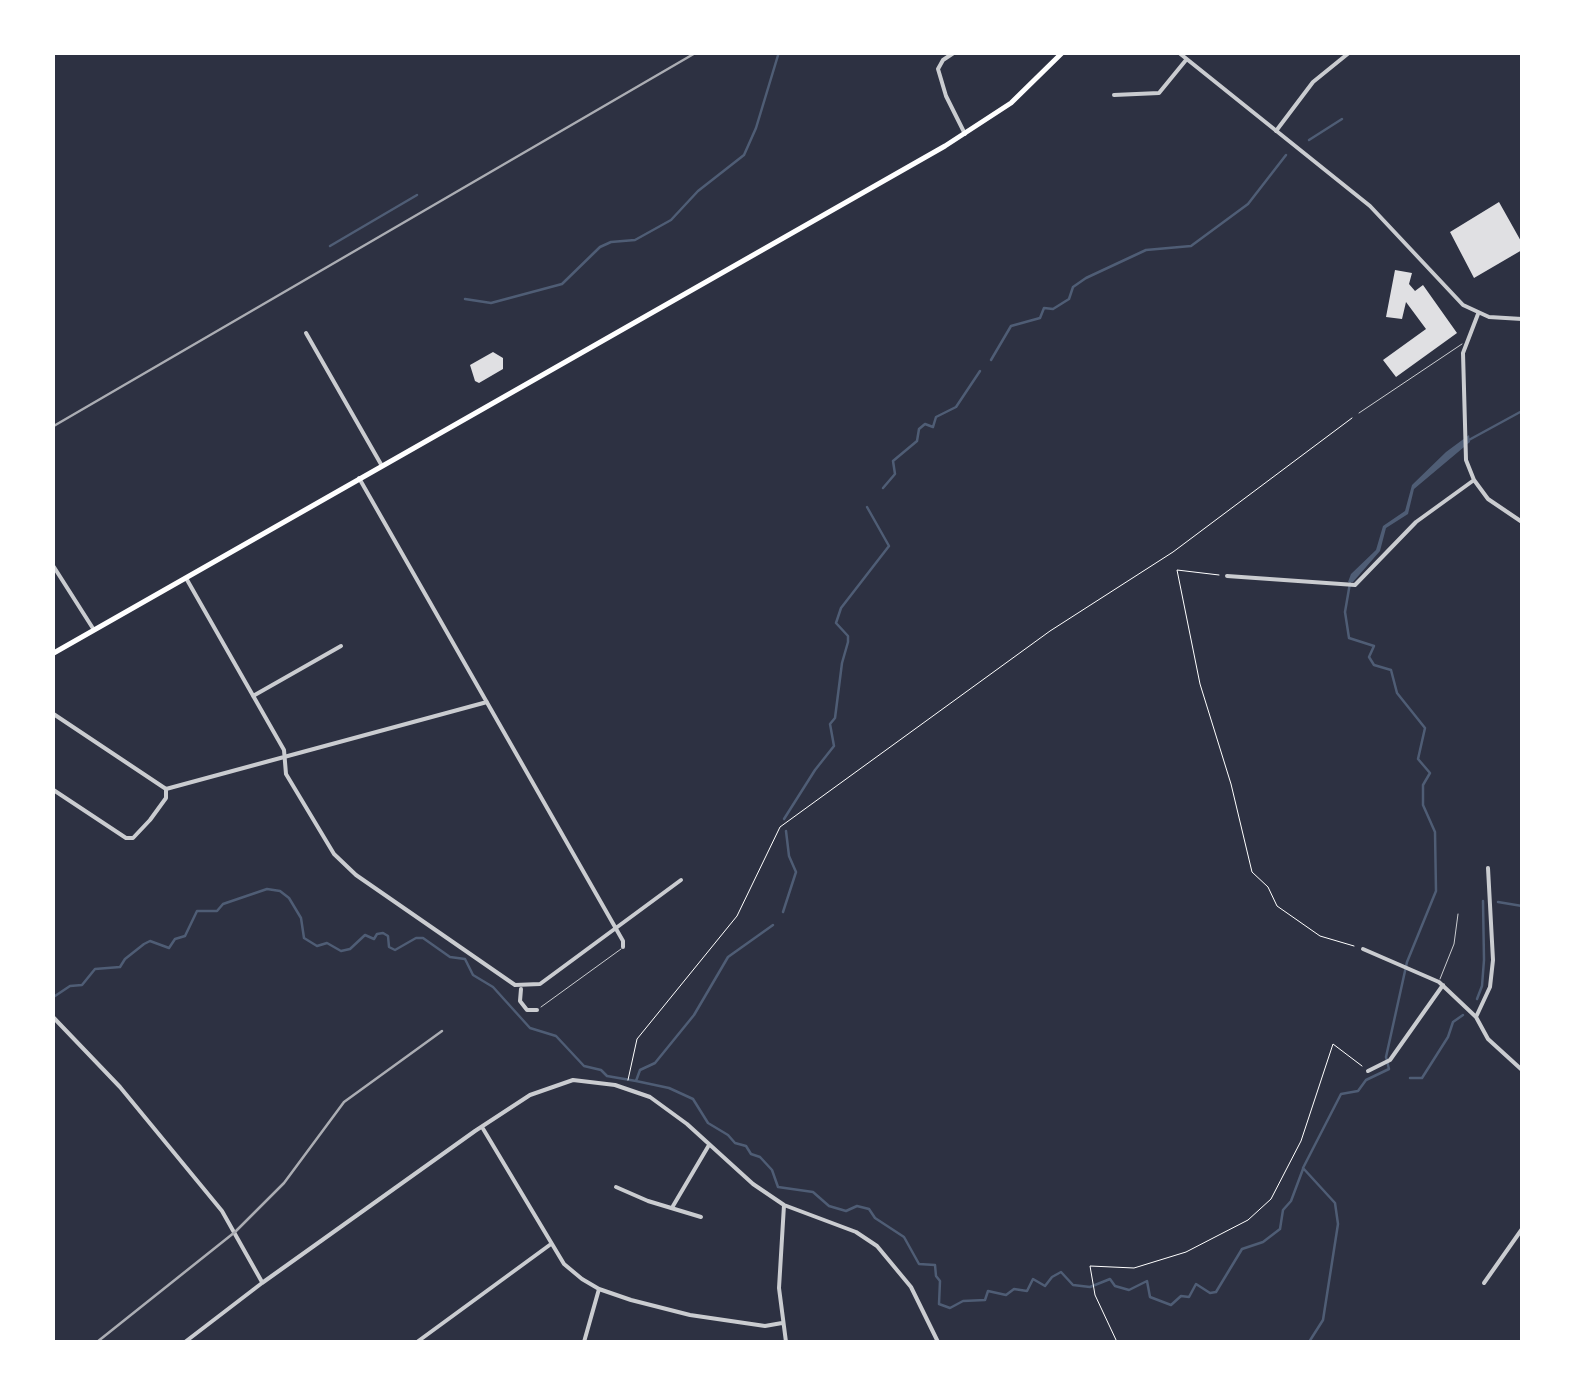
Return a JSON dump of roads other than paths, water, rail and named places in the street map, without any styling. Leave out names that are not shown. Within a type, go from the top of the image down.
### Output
[{"type":"main road","points":[[52,654],[965,134],[1018,98],[1063,52]]},
{"type":"street","points":[[956,52],[943,60],[938,69],[965,134]]},
{"type":"street","points":[[1178,52],[1370,206],[1404,239],[1449,294],[1478,314],[1522,319]]},
{"type":"street","points":[[1276,131],[1313,82],[1350,52]]},
{"type":"street","points":[[1114,95],[1158,93],[1186,60]]},
{"type":"street","points":[[1478,314],[1465,344],[1464,448],[1474,480],[1494,505],[1522,522]]},
{"type":"street","points":[[306,332],[382,466]]},
{"type":"street","points":[[360,478],[623,947]]},
{"type":"street","points":[[1228,576],[1350,586],[1416,522],[1474,480]]},
{"type":"street","points":[[52,564],[94,630]]},
{"type":"street","points":[[186,578],[286,756],[286,774],[344,865],[521,986],[540,984],[681,880]]},
{"type":"street","points":[[253,696],[340,646]]},
{"type":"street","points":[[52,713],[166,789],[487,702]]},
{"type":"street","points":[[52,790],[126,838],[133,838],[166,798],[166,789]]},
{"type":"street","points":[[1476,1017],[1490,986],[1493,960],[1488,868]]},
{"type":"street","points":[[1364,948],[1441,983],[1476,1017],[1488,1040],[1522,1070]]},
{"type":"street","points":[[1368,1072],[1387,1062],[1441,983]]},
{"type":"street","points":[[521,986],[520,1001],[526,1010],[537,1010]]},
{"type":"street","points":[[52,1016],[120,1087],[222,1212],[262,1283]]},
{"type":"street","points":[[185,1342],[482,1126],[540,1091],[561,1082],[585,1080],[650,1097],[687,1124],[753,1184],[784,1205],[856,1232],[877,1246],[911,1288],[938,1342]]},
{"type":"street","points":[[482,1126],[564,1264],[599,1289],[690,1315],[764,1326],[782,1323]]},
{"type":"street","points":[[672,1207],[708,1145]]},
{"type":"street","points":[[616,1187],[701,1217]]},
{"type":"street","points":[[784,1205],[779,1288],[786,1342]]},
{"type":"street","points":[[1484,1283],[1522,1229]]},
{"type":"street","points":[[416,1342],[551,1244]]},
{"type":"street","points":[[584,1342],[599,1289]]},
{"type":"lane","points":[[1358,414],[1459,343],[1465,344]]},
{"type":"lane","points":[[1441,983],[1454,944],[1458,914]]},
{"type":"lane","points":[[537,1010],[623,947]]},
{"type":"water","points":[[1469,435],[1470,442],[1414,489],[1408,514],[1386,528],[1380,551],[1353,582],[1348,582],[1351,574],[1376,550],[1383,526],[1405,511],[1412,485]]},
{"type":"waterway","points":[[465,299],[491,303],[562,284],[600,247],[635,240],[671,220],[698,191],[744,155],[779,52]]},
{"type":"waterway","points":[[1309,140],[1342,119]]},
{"type":"waterway","points":[[991,360],[1011,326],[1040,318],[1044,308],[1053,309],[1069,299],[1073,287],[1086,278],[1146,250],[1191,246],[1248,204],[1286,155]]},
{"type":"waterway","points":[[330,246],[417,195]]},
{"type":"waterway","points":[[883,488],[895,474],[893,461],[917,441],[919,429],[925,424],[933,427],[936,417],[956,407],[980,371]]},
{"type":"waterway","points":[[1467,441],[1522,411]]},
{"type":"waterway","points":[[784,819],[834,746],[830,724],[835,718],[848,642],[848,636],[836,623],[841,608],[889,546],[867,507]]},
{"type":"waterway","points":[[1309,1342],[1323,1320],[1338,1224],[1335,1203],[1303,1168],[1341,1094],[1358,1091],[1366,1080],[1389,1069],[1386,1057],[1407,962],[1436,891],[1435,832],[1423,805],[1423,785],[1430,773],[1418,759],[1425,728],[1397,693],[1391,670],[1374,665],[1369,657],[1374,646],[1349,638],[1345,612],[1350,583]]},
{"type":"waterway","points":[[783,912],[796,872],[789,856],[786,831]]},
{"type":"waterway","points":[[52,998],[70,986],[82,985],[95,969],[120,967],[150,941],[169,948],[175,939],[185,936],[197,911],[217,911],[223,904],[267,889],[280,891],[289,898],[301,918],[304,938],[317,946],[327,943],[341,951],[350,949],[365,935],[374,939],[383,933],[388,936],[389,947],[395,950],[423,938],[450,957],[465,959],[473,975],[493,987],[530,1028],[556,1036],[584,1066],[601,1070],[607,1076],[636,1081],[640,1070],[655,1063],[694,1015],[728,957],[773,925]]},
{"type":"waterway","points":[[1477,999],[1484,960],[1483,901]]},
{"type":"waterway","points":[[1498,902],[1522,906]]},
{"type":"waterway","points":[[1410,1078],[1422,1078],[1453,1022],[1463,1015]]},
{"type":"waterway","points":[[636,1081],[669,1088],[693,1099],[708,1123],[760,1157],[772,1170],[778,1187],[813,1192],[829,1206],[846,1211],[857,1206],[869,1209],[875,1218],[904,1237],[919,1264],[935,1265],[940,1281],[939,1304],[950,1308],[963,1301],[985,1300],[988,1291],[1006,1295],[1014,1289],[1027,1291],[1033,1279],[1045,1286],[1061,1272],[1073,1285],[1090,1287],[1110,1279],[1115,1286],[1129,1290],[1147,1281],[1150,1297],[1171,1305],[1181,1296],[1189,1297],[1196,1284],[1210,1293],[1216,1292],[1242,1249],[1263,1242],[1280,1229],[1283,1210],[1291,1201],[1303,1169]]},
{"type":"tram line","points":[[97,1342],[235,1232],[284,1183],[344,1102],[442,1031]]},
{"type":"railway","points":[[52,427],[697,52]]}]
